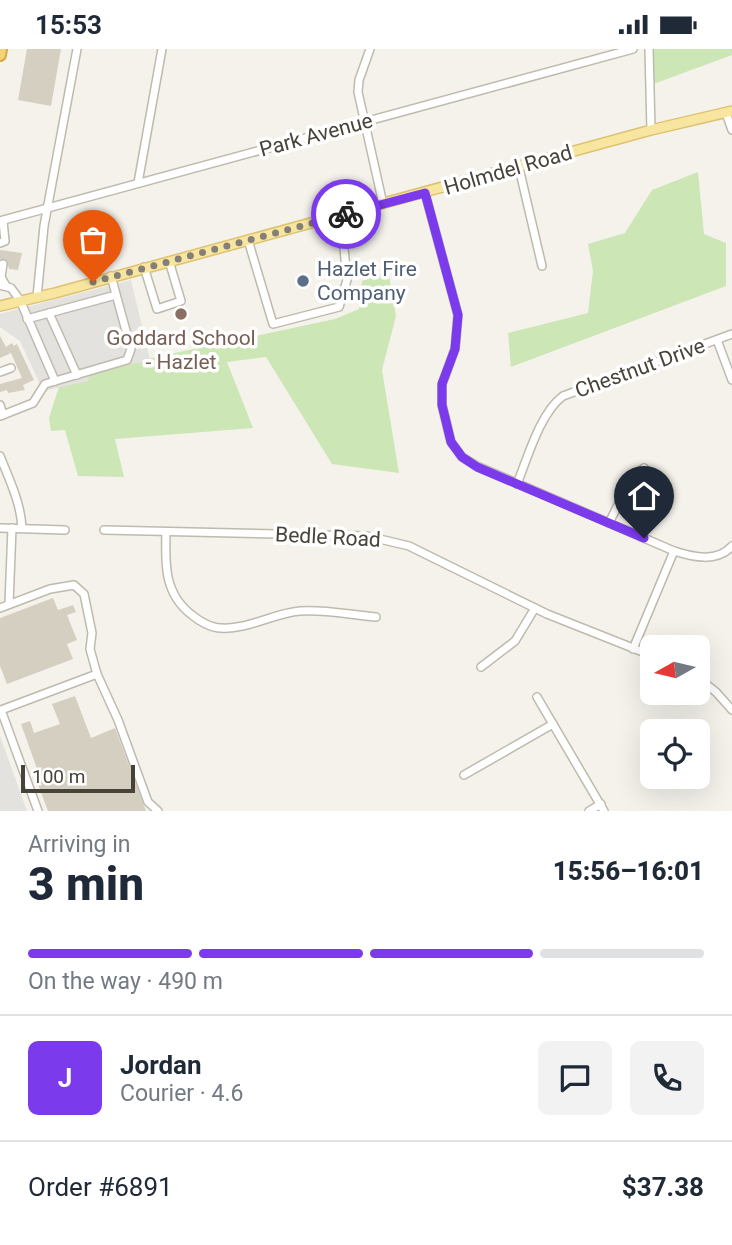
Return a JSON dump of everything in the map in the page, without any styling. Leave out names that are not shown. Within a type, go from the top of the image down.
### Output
[{"type":"highway","points":[[0,55],[1,49]]},
{"type":"main road","name":"Holmdel Road","points":[[0,306],[519,168],[651,130],[729,112]]},
{"type":"street","points":[[37,297],[48,208],[77,49]]},
{"type":"street","points":[[138,183],[162,49]]},
{"type":"street","points":[[370,49],[358,87],[383,204]]},
{"type":"street","name":"Park Avenue","points":[[1,221],[633,49]]},
{"type":"street","points":[[649,49],[651,130]]},
{"type":"street","points":[[729,112],[732,130]]},
{"type":"street","points":[[519,168],[542,266]]},
{"type":"street","points":[[425,193],[458,315],[455,349],[443,378],[441,391],[449,435],[456,450],[468,461],[517,484],[674,551],[699,558],[730,552]]},
{"type":"street","points":[[248,240],[273,324],[339,307],[347,280],[344,249],[333,217]]},
{"type":"street","points":[[1,221],[2,242],[6,252]]},
{"type":"street","points":[[144,267],[157,309],[181,301],[169,261]]},
{"type":"street","points":[[3,264],[3,286],[11,288],[20,300],[55,381]]},
{"type":"street","points":[[0,405],[1,416],[33,403],[45,384],[127,359],[131,349],[111,276]]},
{"type":"street","points":[[27,319],[116,295]]},
{"type":"street","points":[[49,313],[77,375]]},
{"type":"street","name":"Chestnut Drive","points":[[517,484],[545,417],[558,400],[569,393],[732,334]]},
{"type":"street","points":[[717,340],[732,380]]},
{"type":"street","points":[[0,372],[10,368]]},
{"type":"street","points":[[0,456],[21,517],[22,529]]},
{"type":"street","points":[[609,523],[628,485],[644,468]]},
{"type":"street","points":[[0,528],[65,530]]},
{"type":"street","points":[[9,604],[12,528]]},
{"type":"street","name":"Bedle Road","points":[[104,530],[367,536],[386,539],[409,546],[535,608],[640,651]]},
{"type":"street","points":[[166,532],[165,568],[170,590],[181,607],[200,621],[220,628],[309,610],[376,617]]},
{"type":"street","points":[[633,649],[674,551]]},
{"type":"street","points":[[0,608],[50,589],[74,585],[84,594],[92,633],[90,649],[97,674],[118,720],[148,802],[158,811]]},
{"type":"street","points":[[481,667],[515,641],[535,608]]},
{"type":"street","points":[[38,811],[1,710],[97,674]]},
{"type":"street","points":[[710,687],[732,710]]},
{"type":"street","points":[[537,697],[603,808],[589,811]]},
{"type":"street","points":[[464,775],[553,724]]},
{"type":"green space","points":[[649,49],[732,49],[732,55],[648,86]]},
{"type":"green space","points":[[698,172],[704,234],[726,243],[726,286],[511,367],[508,333],[588,313],[593,271],[588,244],[625,233],[652,190]]},
{"type":"green space","points":[[388,270],[396,316],[382,370],[399,473],[332,464],[266,357],[227,362],[253,428],[115,439],[124,477],[78,476],[65,430],[51,431],[49,418],[62,377],[335,319],[359,309],[362,281]]},
{"type":"shaded area","points":[[131,280],[150,360],[90,374],[88,381],[43,391],[20,341],[0,327],[0,314]]},
{"type":"shaded area","points":[[0,736],[27,811],[0,811]]},
{"type":"building","points":[[27,49],[61,49],[51,106],[18,100]]},
{"type":"building","points":[[0,250],[22,253],[18,270],[9,269],[7,260],[0,259]]},
{"type":"building","points":[[0,336],[6,347],[12,343],[14,346],[17,344],[34,380],[23,385],[25,390],[0,392],[0,384],[22,378],[11,353],[0,358]]},
{"type":"building","points":[[53,598],[58,610],[73,605],[76,612],[67,615],[77,640],[67,644],[73,659],[7,684],[0,666],[0,618]]},
{"type":"building","points":[[75,696],[91,738],[115,728],[146,811],[48,811],[36,779],[40,777],[21,724],[30,721],[34,733],[60,724],[52,704]]},
{"type":"tunnel","points":[[3,264],[6,252]]},
{"type":"way so far","points":[[93,282],[346,214]]},
{"type":"place","name":"Hazlet Fire Company","points":[[303,281]]},
{"type":"place","name":"Goddard School - Hazlet","points":[[181,314]]},
{"type":"route","points":[[346,214],[425,193],[457,307],[457,341],[452,361],[443,378],[441,397],[451,442],[462,457],[477,467],[644,538]]}]
